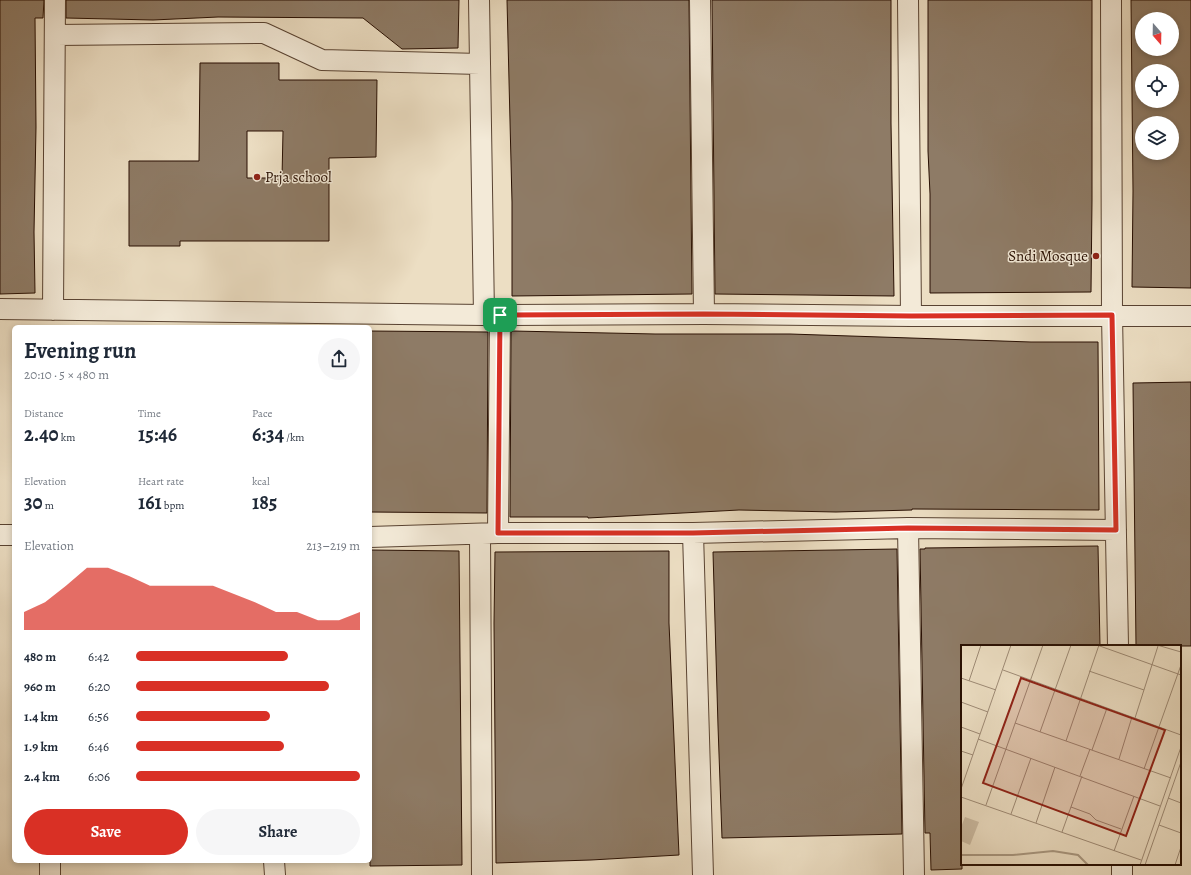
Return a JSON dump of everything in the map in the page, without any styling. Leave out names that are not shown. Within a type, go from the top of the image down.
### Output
[{"type":"street","points":[[53,310],[56,36],[55,0]]},
{"type":"street","points":[[479,0],[480,64],[492,315],[482,875]]},
{"type":"street","points":[[700,0],[704,314]]},
{"type":"street","points":[[908,0],[911,316]]},
{"type":"street","points":[[1111,0],[1112,315],[1118,645]]},
{"type":"street","points":[[56,36],[264,33],[322,60],[480,64]]},
{"type":"street","points":[[0,309],[492,315],[704,314],[1191,316]]},
{"type":"street","points":[[372,537],[489,534],[693,533],[908,528],[1116,530]]},
{"type":"street","points":[[908,528],[914,875]]},
{"type":"street","points":[[693,533],[703,875]]},
{"type":"street","points":[[0,535],[12,534]]},
{"type":"street","points":[[50,863],[50,875]]},
{"type":"street","points":[[274,863],[275,875]]},
{"type":"building","points":[[0,0],[44,0],[43,18],[35,18],[35,293],[0,294]]},
{"type":"building","points":[[66,0],[459,0],[458,48],[402,49],[363,18],[218,17],[153,20],[66,18]]},
{"type":"building","points":[[507,0],[689,0],[692,294],[512,296],[512,202]]},
{"type":"building","points":[[712,0],[891,0],[891,123],[894,296],[715,294]]},
{"type":"building","points":[[928,0],[1092,0],[1091,292],[930,293]]},
{"type":"building","points":[[1131,0],[1191,0],[1191,288],[1132,287],[1133,191]]},
{"type":"building","points":[[200,63],[279,63],[279,80],[377,80],[376,157],[329,158],[329,241],[180,241],[180,246],[129,246],[129,161],[199,161]],"holes":[[[247,131],[283,131],[282,178],[247,178]]]},
{"type":"building","points":[[372,331],[488,332],[487,513],[372,512]]},
{"type":"building","points":[[511,332],[655,334],[790,334],[1031,342],[1098,342],[1099,510],[912,509],[836,512],[739,510],[588,518],[510,517]]},
{"type":"building","points":[[1191,382],[1191,646],[1136,645],[1133,383]]},
{"type":"building","points":[[1098,546],[1100,645],[961,645],[962,869],[931,870],[930,833],[925,833],[920,549]]},
{"type":"building","points":[[897,549],[902,834],[722,838],[713,552]]},
{"type":"building","points":[[372,550],[459,551],[462,865],[370,866],[370,863],[372,863]]},
{"type":"building","points":[[669,551],[669,623],[679,855],[496,863],[494,623],[495,552]]},
{"type":"place","name":"Prja school","points":[[257,177]]},
{"type":"place","name":"Sndi Mosque","points":[[1096,256]]},
{"type":"route","points":[[500,315],[1112,315],[1116,530],[908,528],[693,533],[498,533],[500,315]]}]
